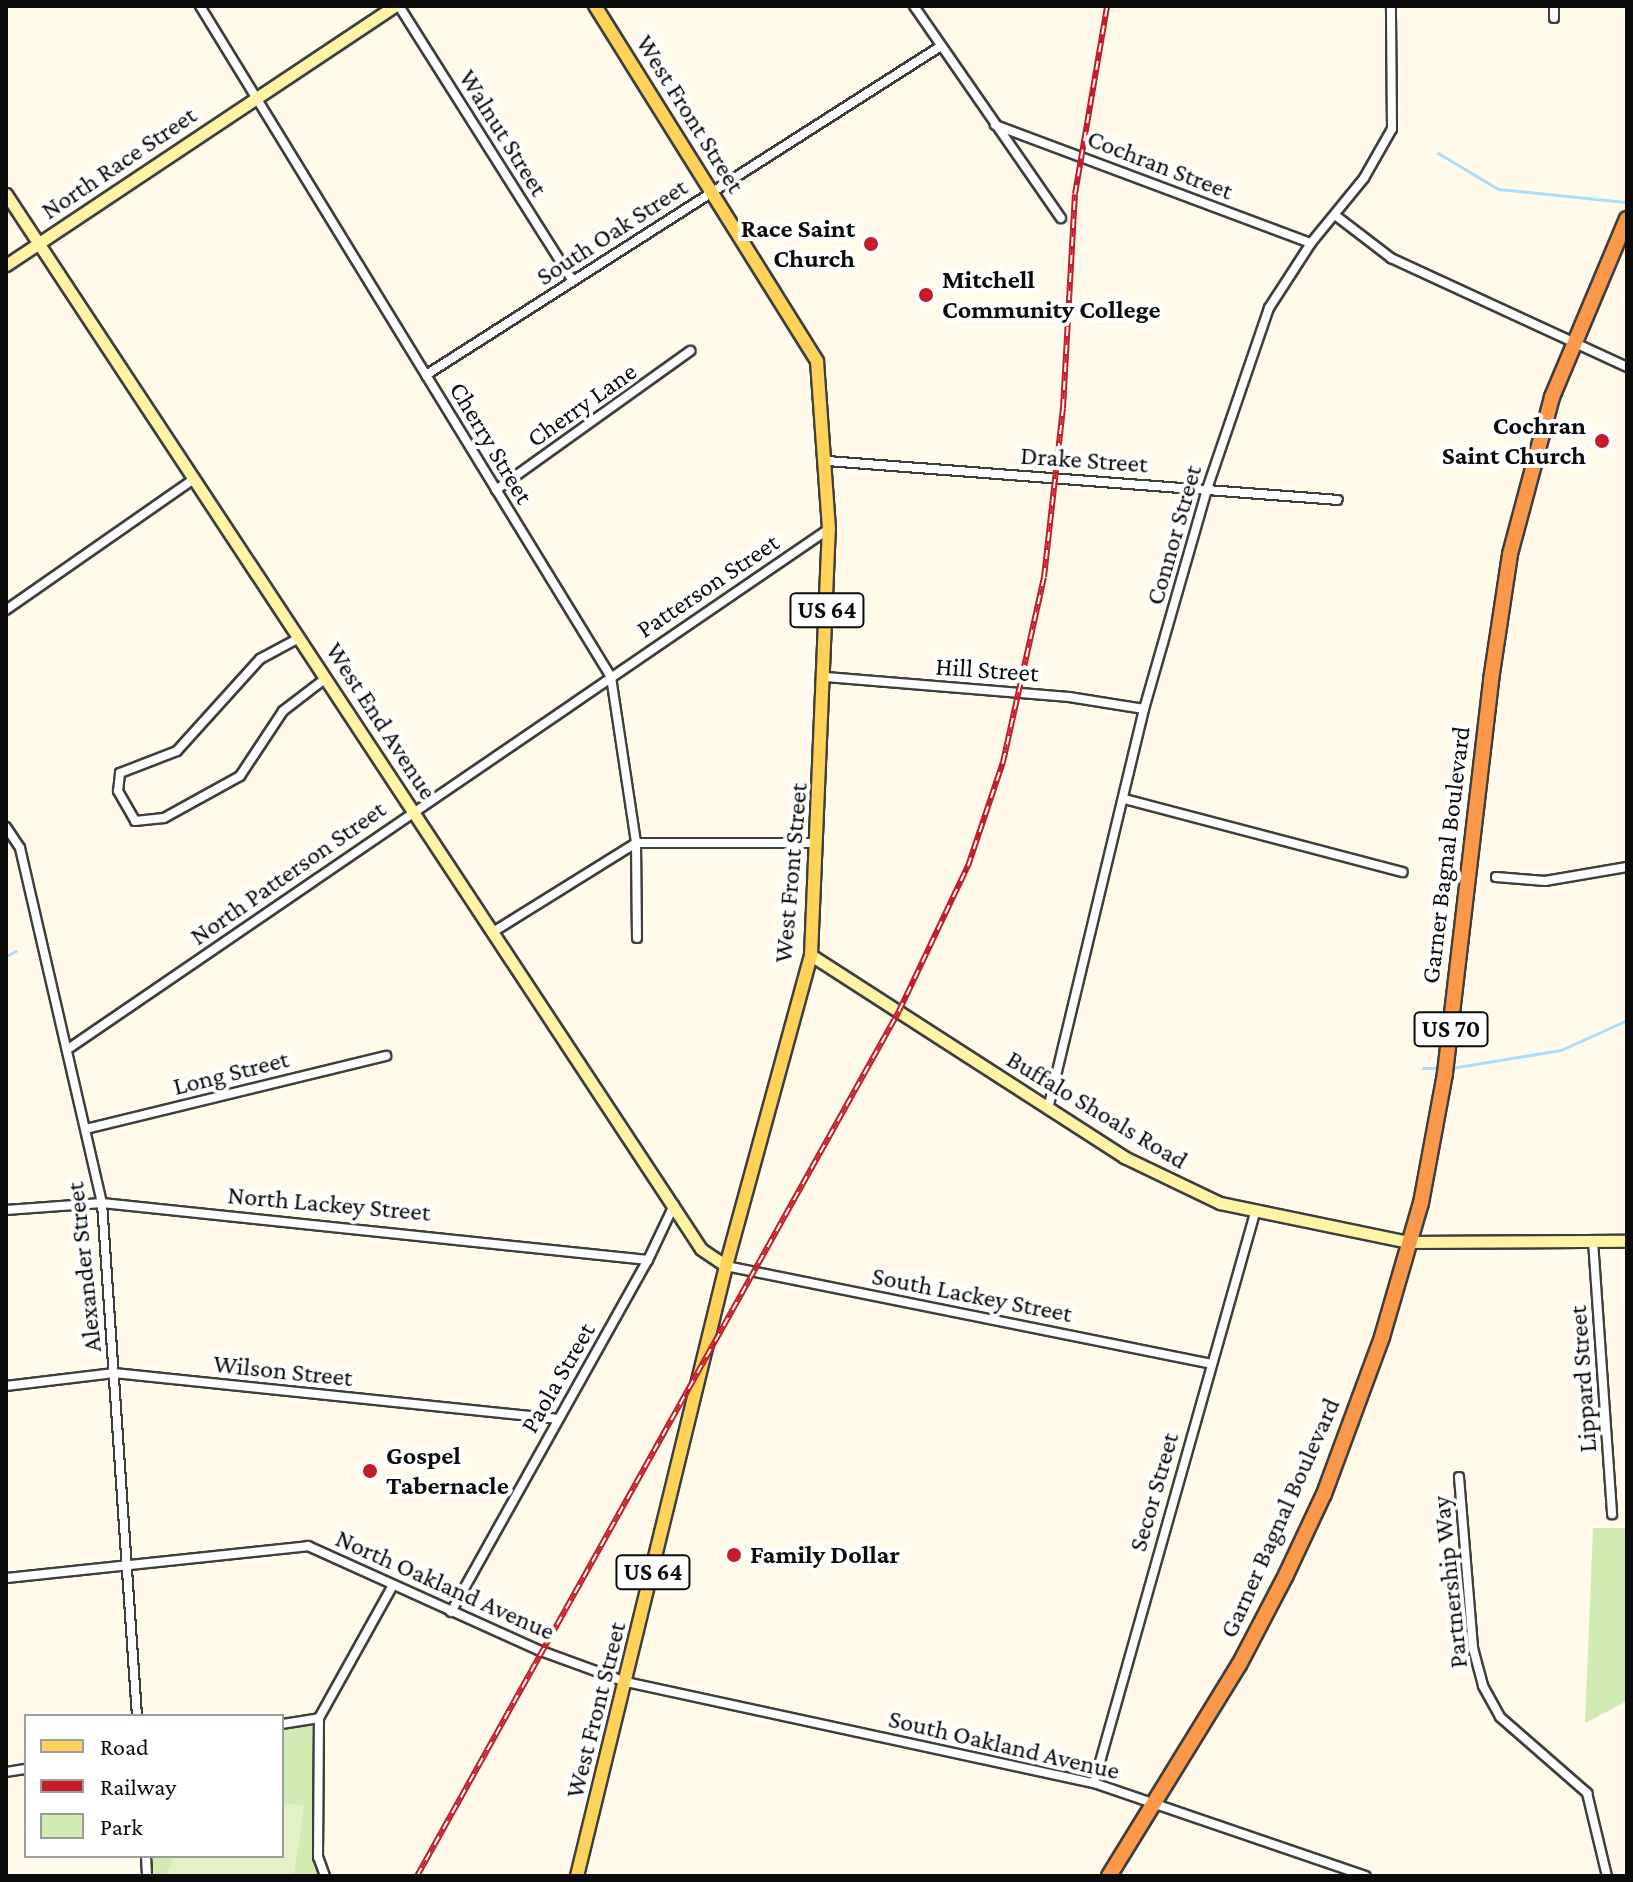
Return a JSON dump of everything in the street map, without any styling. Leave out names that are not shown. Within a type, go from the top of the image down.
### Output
[{"type":"highway","name":"Garner Bagnal Boulevard","points":[[1109,1876],[1239,1665],[1324,1494],[1382,1337],[1409,1242],[1446,1068],[1491,680],[1510,554],[1535,451],[1572,345],[1627,219]]},
{"type":"main road","name":"West Front Street","points":[[577,1876],[726,1266],[811,955],[826,677],[829,529],[827,461],[817,361],[595,6]]},
{"type":"street","name":"Cherry Street","points":[[200,6],[611,677],[636,843],[637,938]]},
{"type":"street","name":"North Race Street","points":[[6,265],[397,6]]},
{"type":"street","name":"Walnut Street","points":[[397,6],[573,281]]},
{"type":"street","points":[[914,6],[1061,218]]},
{"type":"street","name":"Connor Street","points":[[1048,1109],[1144,709],[1207,489],[1269,308],[1392,129],[1391,6]]},
{"type":"street","points":[[1554,6],[1554,18]]},
{"type":"street","name":"South Oak Street","points":[[426,375],[941,46]]},
{"type":"street","name":"Cochran Street","points":[[995,125],[1311,243]]},
{"type":"street","name":"West End Avenue","points":[[6,194],[701,1249],[726,1266]]},
{"type":"street","points":[[1335,215],[1391,258],[1572,345],[1627,367]]},
{"type":"street","name":"Cherry Lane","points":[[496,490],[690,351]]},
{"type":"street","name":"Drake Street","points":[[827,461],[1338,500]]},
{"type":"street","points":[[6,610],[194,479]]},
{"type":"street","name":"Patterson Street","points":[[611,677],[829,529]]},
{"type":"street","points":[[299,638],[260,659],[177,751],[120,773],[118,791],[135,821],[164,818],[240,776],[283,711],[326,678]]},
{"type":"street","name":"North Patterson Street","points":[[68,1049],[611,677]]},
{"type":"street","name":"Hill Street","points":[[826,677],[1069,697],[1144,709]]},
{"type":"street","points":[[1124,799],[1403,872]]},
{"type":"street","name":"Alexander Street","points":[[6,827],[20,848],[102,1203],[137,1714]]},
{"type":"street","points":[[493,932],[636,843],[817,843]]},
{"type":"street","points":[[1496,877],[1545,881],[1627,867]]},
{"type":"street","name":"Buffalo Shoals Road","points":[[811,955],[1048,1109],[1159,1176],[1255,1213],[1409,1242],[1627,1241]]},
{"type":"street","name":"Long Street","points":[[86,1129],[386,1056]]},
{"type":"street","name":"North Lackey Street","points":[[6,1210],[102,1203],[648,1260]]},
{"type":"street","name":"Paola Street","points":[[451,1612],[648,1260],[674,1205]]},
{"type":"street","name":"Secor Street","points":[[1094,1783],[1255,1213]]},
{"type":"street","name":"Lippard Street","points":[[1593,1241],[1612,1514]]},
{"type":"street","name":"South Lackey Street","points":[[726,1266],[1211,1364]]},
{"type":"street","name":"Wilson Street","points":[[6,1386],[114,1373],[557,1419]]},
{"type":"street","name":"Partnership Way","points":[[1459,1477],[1473,1648],[1483,1686],[1500,1717],[1587,1793],[1607,1876]]},
{"type":"street","name":"North Oakland Avenue","points":[[6,1578],[308,1546],[451,1612],[626,1682]]},
{"type":"street","points":[[325,1876],[318,1857],[319,1718],[393,1585]]},
{"type":"street","name":"South Oakland Avenue","points":[[626,1682],[1094,1783],[1153,1801],[1345,1873],[1365,1876]]},
{"type":"street","points":[[284,1724],[319,1718]]},
{"type":"green space","points":[[1593,1528],[1627,1528],[1627,1701],[1585,1723]]},
{"type":"green space","points":[[319,1718],[318,1857],[325,1876],[147,1876],[146,1858],[284,1858],[284,1724]]},
{"type":"green space","points":[[284,1803],[304,1806],[294,1876],[165,1876],[174,1858],[284,1858]]},
{"type":"waterway","points":[[1438,153],[1498,189],[1627,202]]},
{"type":"waterway","points":[[6,956],[16,951]]},
{"type":"waterway","points":[[1451,1068],[1561,1050],[1627,1020]]},
{"type":"waterway","points":[[1423,1068],[1439,1068]]},
{"type":"railway","points":[[417,1876],[899,1011],[968,866],[1003,762],[1044,577],[1063,408],[1075,194],[1107,6]]},
{"type":"place","name":"Race Saint Church","points":[[871,244]]},
{"type":"place","name":"Mitchell Community College","points":[[926,295]]},
{"type":"place","name":"Cochran Saint Church","points":[[1602,441]]},
{"type":"place","name":"Gospel Tabernacle","points":[[370,1471]]},
{"type":"place","name":"Family Dollar","points":[[734,1555]]}]
